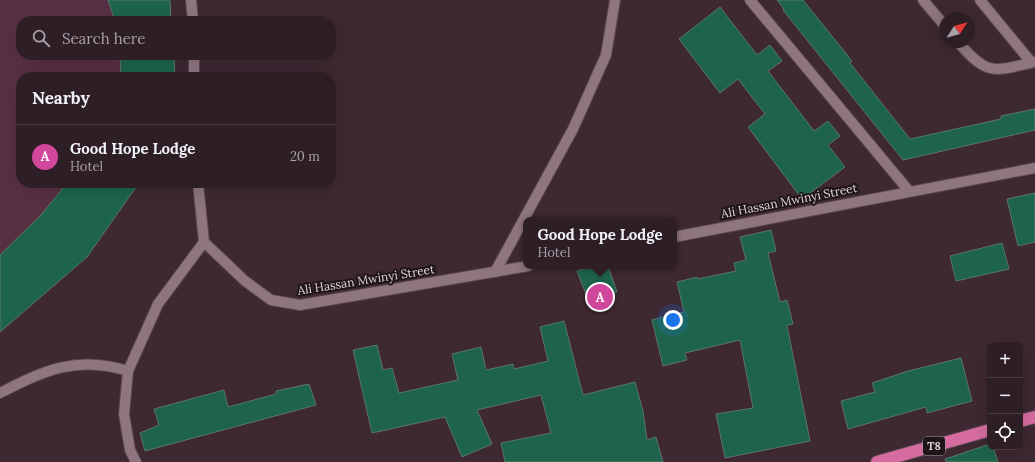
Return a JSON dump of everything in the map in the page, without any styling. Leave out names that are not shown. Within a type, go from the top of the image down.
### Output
[{"type":"highway","points":[[1023,421],[1035,417]]},
{"type":"highway","name":"T8","points":[[877,462],[987,431]]},
{"type":"lane","points":[[191,0],[193,16]]},
{"type":"lane","points":[[525,217],[573,129],[606,55],[615,0]]},
{"type":"lane","points":[[750,0],[909,191]]},
{"type":"lane","points":[[923,0],[939,19]]},
{"type":"lane","points":[[963,48],[973,59],[987,69],[1004,69],[1033,62],[980,0]]},
{"type":"lane","points":[[194,60],[194,72]]},
{"type":"lane","name":"Ali Hassan Mwinyi Street","points":[[677,236],[1035,168]]},
{"type":"lane","points":[[136,462],[130,450],[124,414],[128,371],[158,304],[204,242],[199,188]]},
{"type":"lane","points":[[495,272],[523,221]]},
{"type":"lane","name":"Ali Hassan Mwinyi Street","points":[[204,242],[245,281],[271,300],[300,305],[523,267]]},
{"type":"lane","points":[[0,393],[50,369],[82,364],[110,366],[128,371]]},
{"type":"shaded area","points":[[0,0],[170,0],[171,16],[16,16],[16,60],[174,60],[175,72],[16,72],[16,188],[134,188],[0,331]]},
{"type":"building","points":[[108,0],[170,0],[171,16],[113,16]]},
{"type":"building","points":[[777,0],[803,0],[852,61],[850,63],[910,139],[1001,119],[1001,116],[1035,109],[1035,130],[903,160],[783,10],[784,9]]},
{"type":"building","points":[[720,7],[757,55],[770,45],[782,61],[768,71],[814,131],[828,121],[840,136],[828,145],[845,167],[802,199],[748,127],[765,114],[738,79],[720,93],[679,39]]},
{"type":"building","points":[[120,60],[174,60],[175,72],[121,72]]},
{"type":"building","points":[[63,188],[135,188],[87,257],[0,332],[0,255],[41,215]]},
{"type":"building","points":[[1035,193],[1035,242],[1018,246],[1007,199]]},
{"type":"building","points":[[771,230],[776,251],[768,253],[780,302],[787,300],[793,324],[787,325],[810,441],[725,458],[716,414],[753,408],[740,340],[685,353],[687,360],[663,366],[652,320],[684,312],[677,282],[697,277],[698,279],[736,271],[734,263],[746,260],[740,237]]},
{"type":"building","points":[[1002,243],[1009,269],[956,281],[950,256]]},
{"type":"building","points":[[583,269],[609,269],[617,292],[589,302],[577,271]]},
{"type":"building","points":[[564,321],[583,395],[635,382],[643,411],[647,440],[656,437],[663,462],[505,462],[501,443],[551,433],[541,395],[477,410],[492,444],[462,457],[445,417],[372,433],[353,350],[377,345],[383,370],[392,368],[399,393],[458,380],[452,354],[481,347],[486,370],[513,364],[514,369],[548,361],[540,327]]},
{"type":"building","points":[[961,358],[972,401],[927,413],[926,407],[848,429],[841,401],[875,392],[872,383],[908,371]]},
{"type":"building","points":[[309,384],[316,405],[145,451],[140,433],[159,425],[154,409],[224,390],[228,407],[276,394],[276,391]]},
{"type":"building","points":[[987,445],[987,450],[994,450],[998,462],[946,462],[945,459]]},
{"type":"place","name":"Good Hope Lodge","points":[[600,297]]}]
